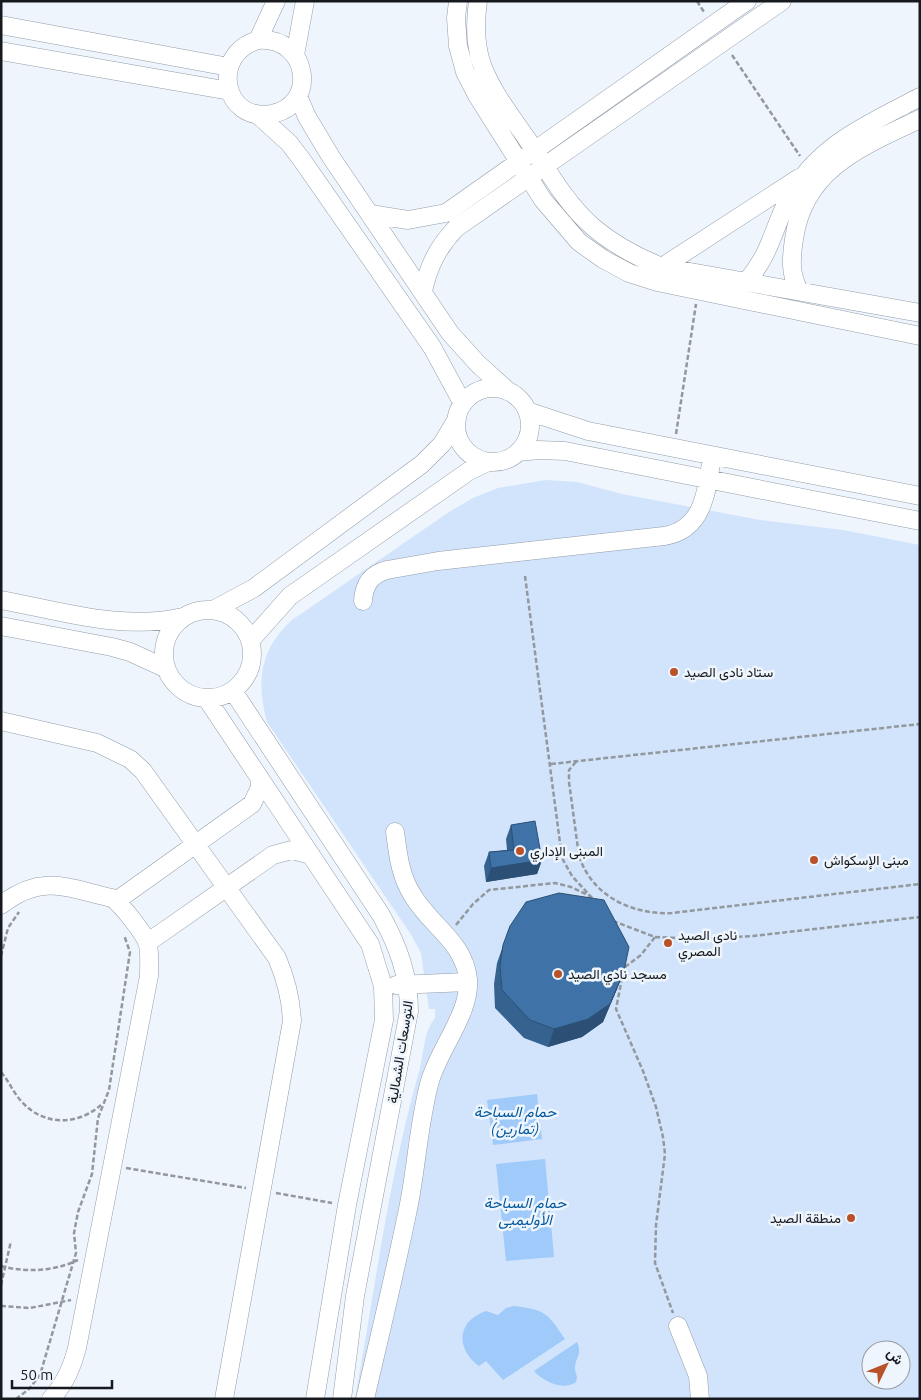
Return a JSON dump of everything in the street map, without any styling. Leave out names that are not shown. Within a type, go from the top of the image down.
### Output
[{"type":"street","points":[[258,40],[276,1]]},
{"type":"street","points":[[257,114],[265,115],[281,112],[288,108],[298,96],[302,75],[295,55],[305,1]]},
{"type":"street","points":[[458,1],[456,18],[458,46],[465,72],[478,97],[543,200],[579,242],[603,259],[629,272],[657,282],[920,336]]},
{"type":"street","points":[[370,214],[408,220],[446,213],[747,1]]},
{"type":"street","points":[[423,291],[427,273],[444,241],[456,228],[782,1]]},
{"type":"street","points":[[482,4],[476,38],[482,64],[493,88],[574,207],[593,227],[614,243],[662,267],[920,313]]},
{"type":"street","points":[[1,25],[228,66]]},
{"type":"street","points":[[295,55],[278,42],[258,40],[243,46],[228,66],[227,83],[230,91],[240,106],[257,114],[289,143],[432,347],[460,411],[457,432],[460,442],[472,455],[488,462],[499,462],[518,452],[539,450],[565,451],[920,522]]},
{"type":"street","points":[[1,51],[230,91]]},
{"type":"street","points":[[298,96],[318,137],[450,333],[478,364],[522,404],[527,412],[529,433],[518,452]]},
{"type":"street","points":[[662,267],[806,172],[841,139],[920,97]]},
{"type":"street","points":[[799,291],[791,266],[795,232],[802,211],[825,175],[840,160],[858,148],[920,119]]},
{"type":"street","points":[[746,282],[755,272],[769,249],[789,198],[806,172]]},
{"type":"street","points":[[769,249],[780,254],[792,253]]},
{"type":"street","points":[[1,600],[121,622],[148,623],[183,617],[192,612],[213,610],[254,588],[422,464],[442,444],[470,396],[484,390],[499,389],[509,392]]},
{"type":"street","points":[[527,412],[581,429],[920,496]]},
{"type":"street","points":[[363,600],[369,580],[380,572],[387,570],[634,532],[674,535],[687,529],[698,513],[709,479],[712,456]]},
{"type":"street","points":[[250,641],[290,596],[315,577],[468,472],[488,462]]},
{"type":"street","points":[[183,617],[168,634],[164,646],[166,668],[170,678],[182,690],[196,697],[207,699],[225,696],[240,685],[250,669],[252,650],[250,641],[243,628],[232,617],[213,610]]},
{"type":"street","points":[[1,626],[112,647],[130,652],[166,668]]},
{"type":"street","name":"التوسعات الشمالية","points":[[233,691],[380,915],[397,946],[407,985],[409,1011],[355,1296],[342,1399]]},
{"type":"street","points":[[207,699],[370,944],[383,986],[384,1020],[347,1205],[316,1399]]},
{"type":"street","points":[[1,720],[97,743],[130,759],[143,771],[196,843],[276,958],[283,973],[291,1005],[292,1021],[224,1399]]},
{"type":"street","points":[[116,901],[252,804],[258,796],[260,778]]},
{"type":"street","points":[[365,1399],[409,1204],[430,1081],[440,1054],[466,999],[468,982],[465,962],[448,936],[417,903],[407,886],[399,864],[395,832]]},
{"type":"street","points":[[147,943],[226,887],[282,851],[292,850],[311,855]]},
{"type":"street","points":[[1,905],[24,891],[52,884],[116,901],[147,943],[150,960],[149,976],[72,1366],[64,1383],[51,1399]]},
{"type":"street","points":[[383,986],[468,982]]},
{"type":"street","points":[[678,1326],[698,1376],[700,1399]]},
{"type":"path","points":[[697,1],[713,25]]},
{"type":"path","points":[[724,42],[806,172]]},
{"type":"path","points":[[674,448],[698,290]]},
{"type":"path","points":[[526,576],[562,858],[572,876],[597,903]]},
{"type":"path","points":[[551,764],[920,724]]},
{"type":"path","points":[[576,762],[569,770],[569,782],[579,856],[583,868],[593,883],[608,896],[628,907],[648,913],[672,913],[920,884]]},
{"type":"path","points":[[448,936],[462,915],[489,890],[555,884],[571,887],[592,897]]},
{"type":"path","points":[[1,956],[8,928],[19,912],[26,908]]},
{"type":"path","points":[[616,928],[612,920],[655,937],[701,939],[752,936],[920,917]]},
{"type":"path","points":[[16,1399],[29,1389],[40,1375],[76,1254],[74,1233],[78,1212],[92,1174],[95,1133],[102,1104],[110,1090],[130,952],[122,930]]},
{"type":"path","points":[[626,967],[641,955],[655,937]]},
{"type":"path","points":[[625,960],[626,967],[616,1012],[630,1038],[643,1071],[656,1107],[663,1136],[665,1154],[656,1225],[655,1263],[678,1326]]},
{"type":"path","points":[[1,1072],[28,1109],[49,1119],[72,1120],[84,1117],[102,1104]]},
{"type":"path","points":[[112,1166],[347,1205]]},
{"type":"path","points":[[1,1285],[11,1241]]},
{"type":"path","points":[[1,1266],[39,1270],[72,1263],[95,1252]]},
{"type":"path","points":[[1,1306],[30,1308],[62,1303],[87,1294]]},
{"type":"shaded area","name":"نادى الصيد المصري","points":[[546,480],[577,482],[622,494],[760,520],[843,530],[920,545],[920,1399],[355,1399],[391,1191],[425,1041],[431,1023],[435,1018],[435,1009],[429,1009],[421,953],[410,933],[267,722],[262,693],[263,666],[273,642],[292,620],[449,512],[473,498],[498,488]]},
{"type":"water","name":"حمام السباحة (تمارين)","points":[[537,1094],[542,1139],[493,1145],[487,1100]]},
{"type":"water","name":"حمام السباحة الأوليمبى","points":[[545,1159],[554,1257],[506,1261],[496,1164]]},
{"type":"water","points":[[514,1306],[533,1309],[544,1314],[554,1323],[565,1339],[503,1380],[486,1361],[479,1366],[471,1359],[463,1343],[463,1335],[469,1321],[476,1315],[486,1311],[498,1315],[506,1308]]},
{"type":"water","points":[[577,1342],[579,1354],[575,1366],[576,1382],[565,1386],[554,1384],[543,1379],[534,1371]]},
{"type":"building","points":[[535,821],[542,860],[491,868],[489,852],[514,850],[511,825]]},
{"type":"building","name":"مسجد نادي الصيد","points":[[559,893],[604,900],[629,947],[624,971],[610,1004],[588,1019],[554,1029],[530,1020],[502,990],[500,966],[503,945],[510,926],[526,902]]},
{"type":"place","name":"ستاد نادى الصيد","points":[[674,672]]},
{"type":"place","name":"المبنى الإداري","points":[[520,851]]},
{"type":"place","name":"مبنى الإسكواش","points":[[814,860]]},
{"type":"place","name":"نادى الصيد المصري","points":[[668,943]]},
{"type":"place","name":"مسجد نادي الصيد","points":[[558,974]]},
{"type":"place","name":"منطقة الصيد","points":[[851,1218]]}]
